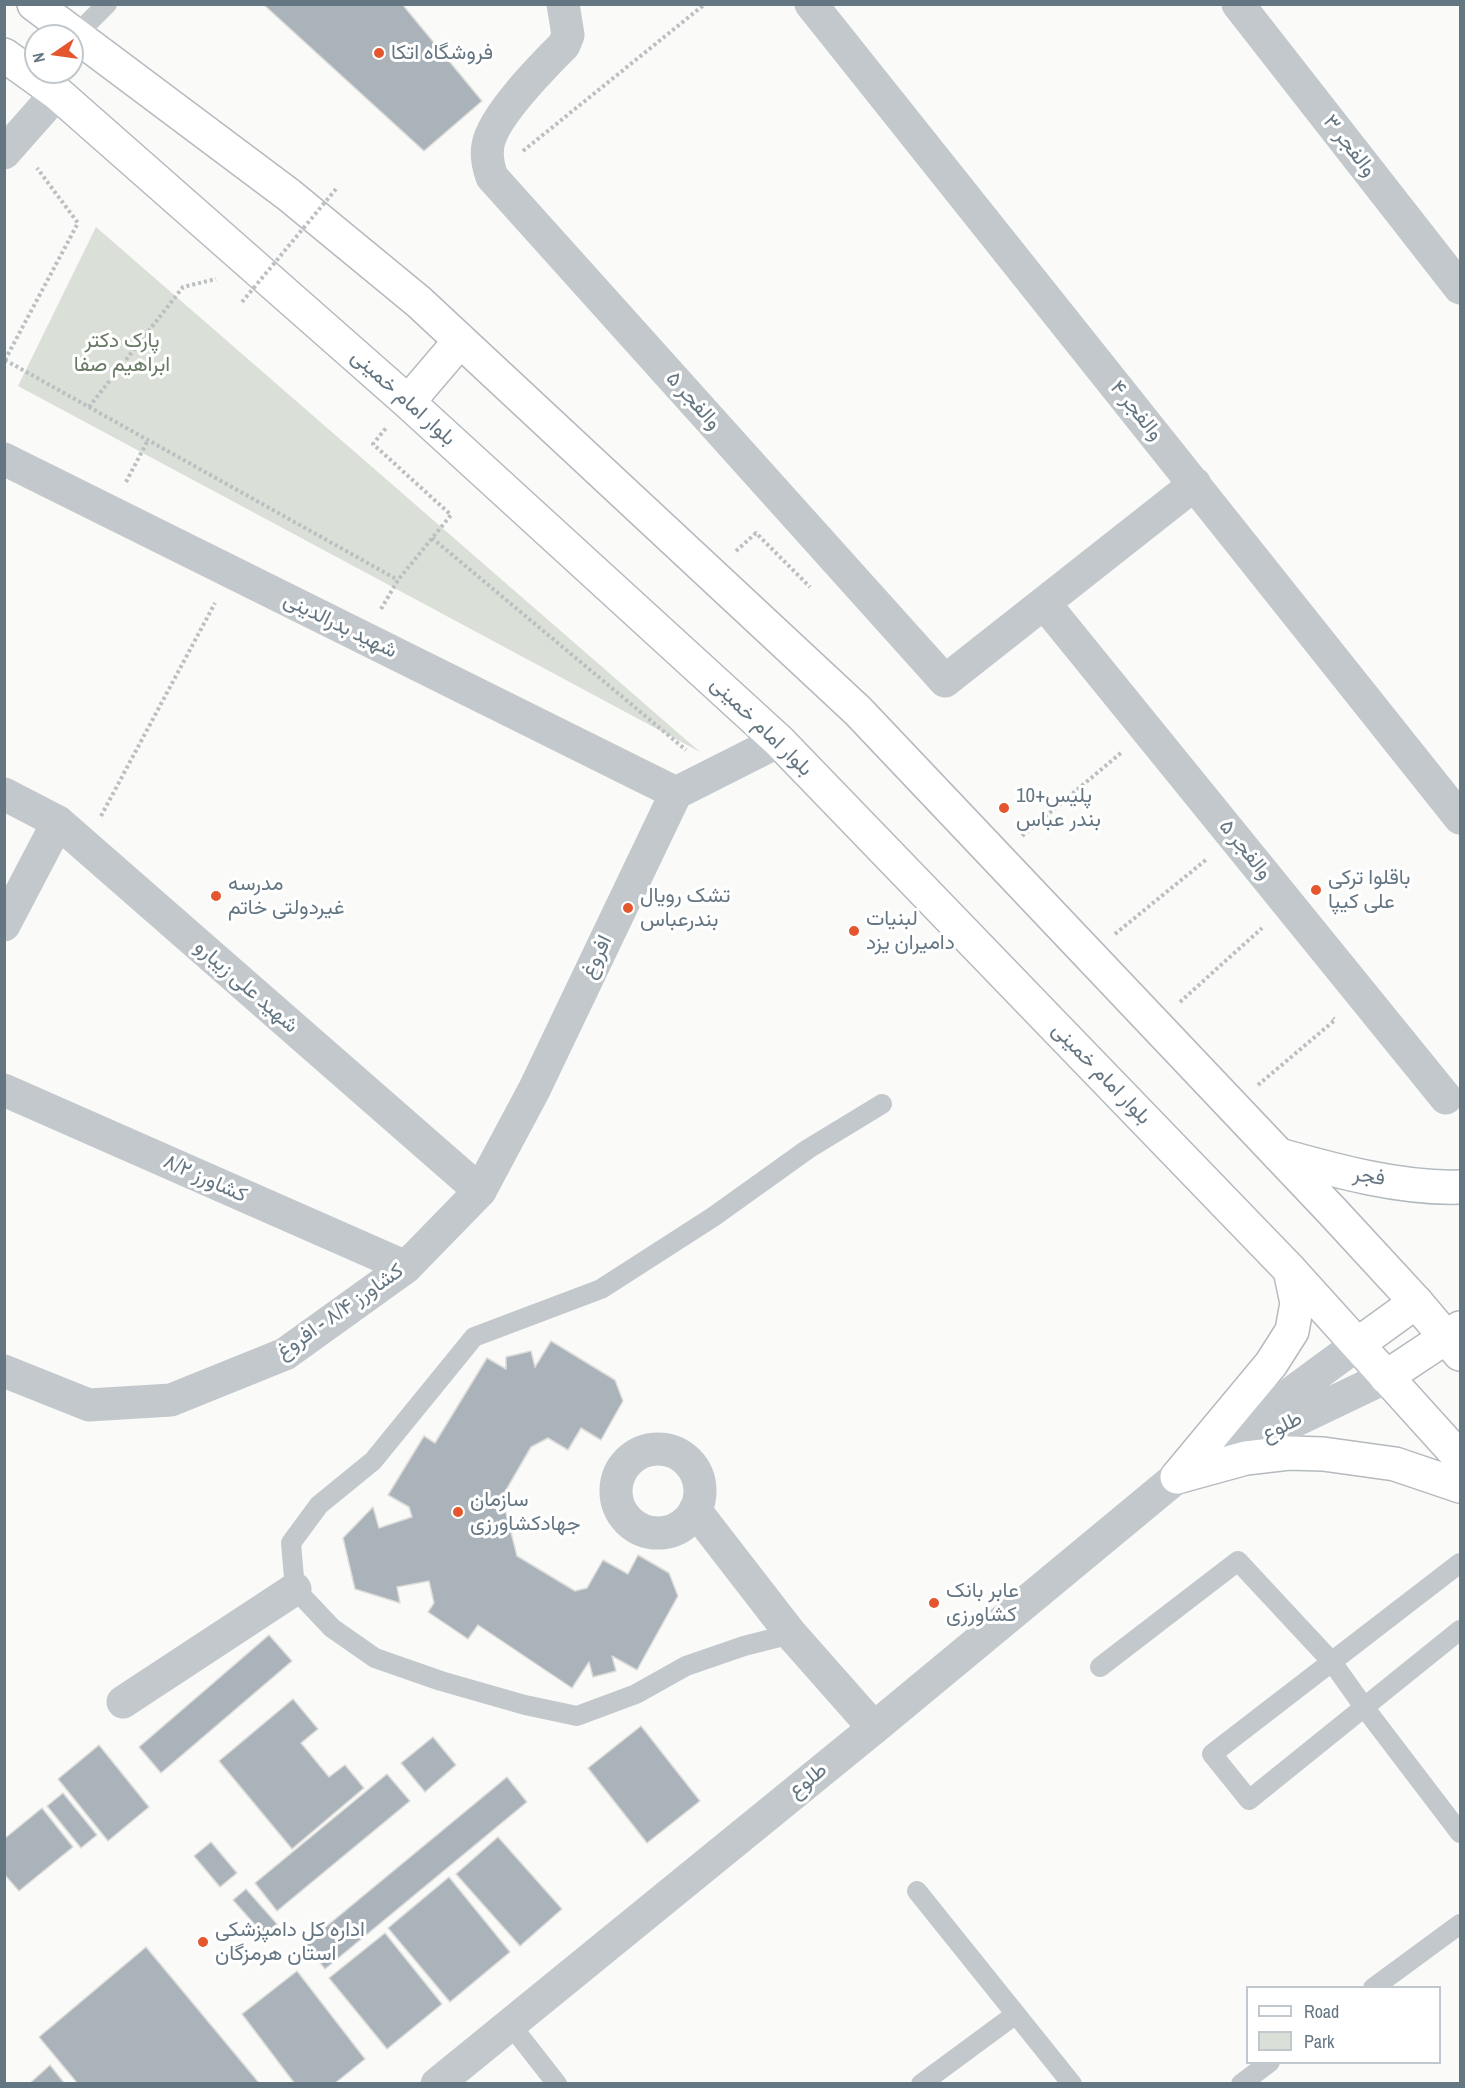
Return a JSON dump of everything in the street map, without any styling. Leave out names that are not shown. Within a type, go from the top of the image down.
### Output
[{"type":"main road","points":[[34,4],[60,24]]},
{"type":"main road","points":[[84,43],[289,195],[419,302],[858,711],[1416,1302],[1456,1340],[1386,1377]]},
{"type":"main road","name":"بلوار امام خمینی","points":[[4,55],[57,93],[408,402],[779,741],[1290,1270],[1461,1458]]},
{"type":"main road","points":[[408,402],[460,341]]},
{"type":"main road","name":"فجر","points":[[1279,1155],[1337,1172],[1406,1183],[1461,1187]]},
{"type":"main road","points":[[1177,1477],[1271,1364],[1292,1330],[1297,1303],[1290,1270]]},
{"type":"main road","points":[[1358,1344],[1416,1302]]},
{"type":"main road","points":[[1177,1477],[1246,1458],[1289,1453],[1323,1454],[1395,1464],[1461,1486]]},
{"type":"street","points":[[492,177],[487,160],[488,142],[497,123],[521,92],[564,45],[568,35],[563,4]]},
{"type":"street","name":"والفجر ۴","points":[[811,4],[1461,818]]},
{"type":"street","name":"والفجر ۳","points":[[1238,4],[1461,288]]},
{"type":"street","points":[[11,146],[57,93]]},
{"type":"street","name":"والفجر ۵","points":[[492,177],[945,681],[1195,484]]},
{"type":"street","name":"شهید بدرالدینی","points":[[4,459],[676,793]]},
{"type":"street","name":"والفجر ۵","points":[[1044,603],[1446,1098]]},
{"type":"street","points":[[676,793],[779,741]]},
{"type":"street","name":"افروغ","points":[[480,1191],[534,1090],[676,793]]},
{"type":"street","name":"شهید علی زیبارو","points":[[4,794],[58,822],[480,1191]]},
{"type":"street","points":[[4,925],[58,822]]},
{"type":"street","name":"کشاورز ۸/۲","points":[[4,1090],[406,1267]]},
{"type":"street","name":"کشاورز ۸/۴ - افروغ","points":[[4,1371],[89,1405],[171,1400],[285,1354],[406,1267],[480,1191]]},
{"type":"street","name":"طلوع","points":[[437,2084],[874,1728],[1177,1477],[1358,1344]]},
{"type":"street","name":"طلوع","points":[[1177,1477],[1386,1377]]},
{"type":"street","points":[[695,1510],[790,1634],[874,1728]]},
{"type":"street","points":[[123,1702],[295,1589]]},
{"type":"lane","points":[[84,27],[107,4]]},
{"type":"lane","points":[[790,1634],[686,1666],[636,1694],[577,1716],[525,1705],[441,1681],[375,1658],[332,1628],[295,1589],[291,1543],[319,1505],[373,1461],[474,1337],[601,1289],[713,1217],[808,1149],[882,1104]]},
{"type":"lane","points":[[1101,1667],[1238,1561],[1332,1662],[1461,1833]]},
{"type":"lane","points":[[1461,1563],[1212,1754],[1249,1800],[1461,1630]]},
{"type":"lane","points":[[917,1891],[1072,2084]]},
{"type":"lane","points":[[1376,1986],[1461,1924]]},
{"type":"lane","points":[[921,2084],[1016,2014]]},
{"type":"lane","points":[[510,2024],[557,2084]]},
{"type":"lane","points":[[1241,2084],[1267,2064]]},
{"type":"path","points":[[492,177],[705,4]]},
{"type":"path","points":[[11,146],[78,223],[5,360],[398,580]]},
{"type":"path","points":[[242,302],[336,189]]},
{"type":"path","points":[[89,407],[183,287],[217,279]]},
{"type":"path","points":[[364,638],[398,580],[450,515],[373,444],[408,402]]},
{"type":"path","points":[[111,512],[148,440]]},
{"type":"path","points":[[711,574],[756,533],[814,590]]},
{"type":"path","points":[[432,538],[714,774]]},
{"type":"path","points":[[86,846],[232,572]]},
{"type":"path","points":[[1116,742],[1130,760]]},
{"type":"path","points":[[996,857],[1123,752]]},
{"type":"path","points":[[1200,850],[1214,867]]},
{"type":"path","points":[[1089,955],[1207,858]]},
{"type":"path","points":[[1255,919],[1269,937]]},
{"type":"path","points":[[1155,1024],[1262,928]]},
{"type":"path","points":[[1234,1107],[1335,1020],[1327,1011]]},
{"type":"green space","name":"پارک دکتر ابراهیم صفا","points":[[96,227],[700,752],[18,386]]},
{"type":"building","name":"فروشگاه اتکا","points":[[263,4],[402,4],[482,101],[424,151]]},
{"type":"building","name":"سازمان جهادکشاورزی","points":[[551,1341],[615,1380],[623,1401],[601,1440],[581,1428],[568,1450],[548,1438],[531,1447],[502,1497],[517,1556],[575,1591],[587,1588],[603,1560],[628,1574],[638,1555],[669,1573],[678,1596],[637,1670],[612,1656],[616,1671],[593,1677],[589,1662],[572,1688],[478,1625],[468,1639],[428,1612],[434,1603],[429,1581],[397,1587],[400,1603],[355,1589],[343,1538],[373,1507],[379,1528],[412,1517],[409,1507],[388,1495],[424,1436],[435,1443],[487,1358],[506,1369],[506,1357],[531,1351],[535,1367]]},
{"type":"building","points":[[269,1635],[292,1661],[161,1773],[139,1747]]},
{"type":"building","points":[[293,1699],[318,1729],[301,1743],[329,1777],[345,1765],[364,1788],[292,1849],[219,1761]]},
{"type":"building","points":[[641,1726],[700,1801],[647,1843],[588,1768]]},
{"type":"building","points":[[433,1737],[456,1765],[425,1792],[401,1763]]},
{"type":"building","points":[[99,1745],[149,1807],[108,1841],[58,1779]]},
{"type":"building","points":[[387,1774],[410,1801],[277,1911],[255,1883]]},
{"type":"building","points":[[507,1777],[527,1802],[325,1969],[305,1944]]},
{"type":"building","points":[[63,1793],[97,1835],[81,1848],[47,1806]]},
{"type":"building","points":[[42,1808],[73,1847],[19,1891],[4,1874],[4,1839]]},
{"type":"building","points":[[498,1837],[562,1909],[520,1946],[456,1874]]},
{"type":"building","points":[[211,1842],[237,1873],[220,1887],[194,1856]]},
{"type":"building","points":[[449,1877],[510,1952],[450,2002],[388,1928]]},
{"type":"building","points":[[246,1889],[277,1924],[264,1935],[233,1900]]},
{"type":"building","points":[[385,1933],[442,2004],[387,2049],[329,1978]]},
{"type":"building","points":[[146,1947],[260,2084],[78,2084],[39,2037]]},
{"type":"building","points":[[297,1971],[365,2059],[334,2084],[295,2084],[242,2014]]},
{"type":"building","points":[[50,2065],[65,2084],[29,2084]]},
{"type":"place","name":"فروشگاه اتکا","points":[[379,53]]},
{"type":"place","name":"پليس+10 بندر عباس","points":[[1004,808]]},
{"type":"place","name":"باقلوا ترکی علی کیپا","points":[[1316,890]]},
{"type":"place","name":"مدرسه غیردولتی خاتم","points":[[216,896]]},
{"type":"place","name":"تشک رویال بندرعباس","points":[[628,908]]},
{"type":"place","name":"لبنیات دامیران یزد","points":[[854,931]]},
{"type":"place","name":"سازمان جهادکشاورزی","points":[[458,1512]]},
{"type":"place","name":"عابر بانک کشاورزی","points":[[934,1603]]},
{"type":"place","name":"اداره کل دامپزشکی استان هرمزگان","points":[[203,1942]]}]
